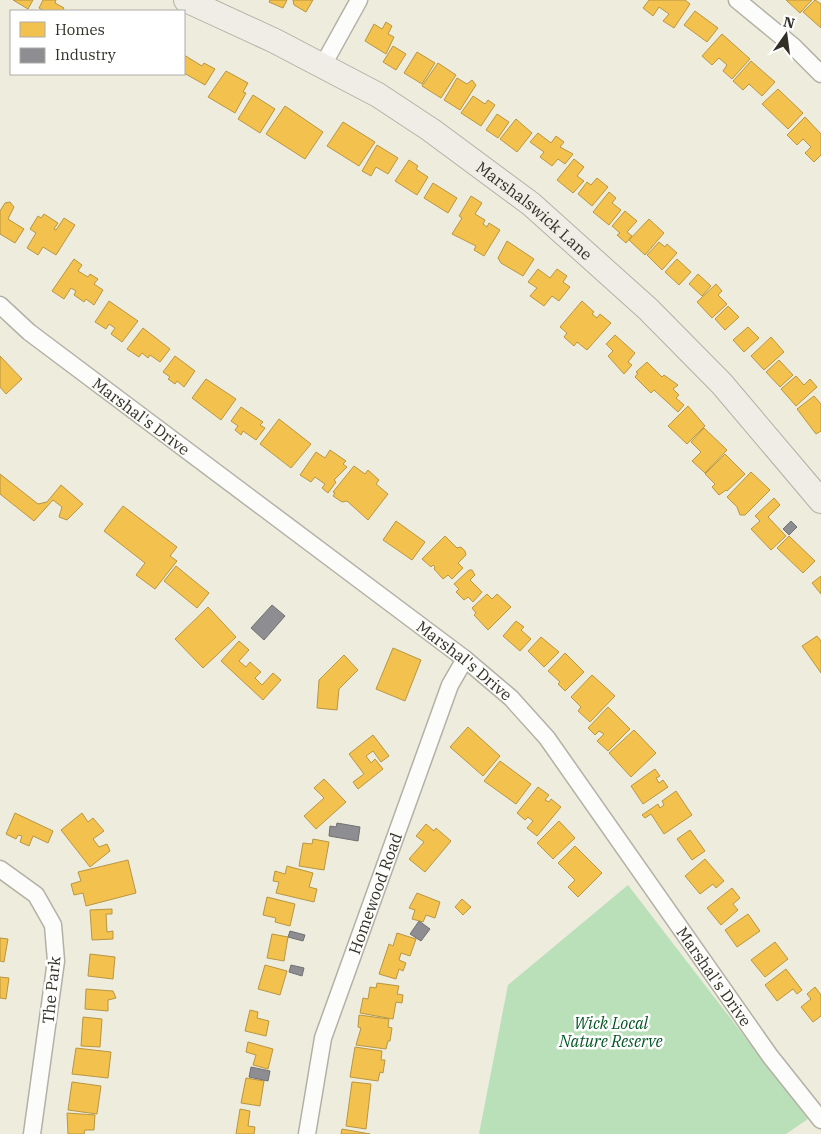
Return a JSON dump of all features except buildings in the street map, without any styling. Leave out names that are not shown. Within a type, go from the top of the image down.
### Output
[{"type":"street","name":"Marshalswick Lane","points":[[186,0],[323,65],[378,95],[431,130],[538,210],[648,308],[722,384],[821,501]]},
{"type":"street","points":[[323,65],[358,0]]},
{"type":"street","points":[[738,0],[793,46],[821,74]]},
{"type":"street","name":"Marshal's Drive","points":[[0,305],[29,332],[465,658],[511,698],[546,738],[770,1056],[821,1120]]},
{"type":"street","name":"Homewood Road","points":[[307,1134],[323,1038],[450,685],[465,658]]},
{"type":"street","name":"The Park","points":[[0,869],[36,895],[53,925],[56,961],[32,1134]]},
{"type":"green space","name":"Wick Local Nature Reserve","points":[[628,885],[808,1119],[786,1134],[479,1134],[508,985]]}]
